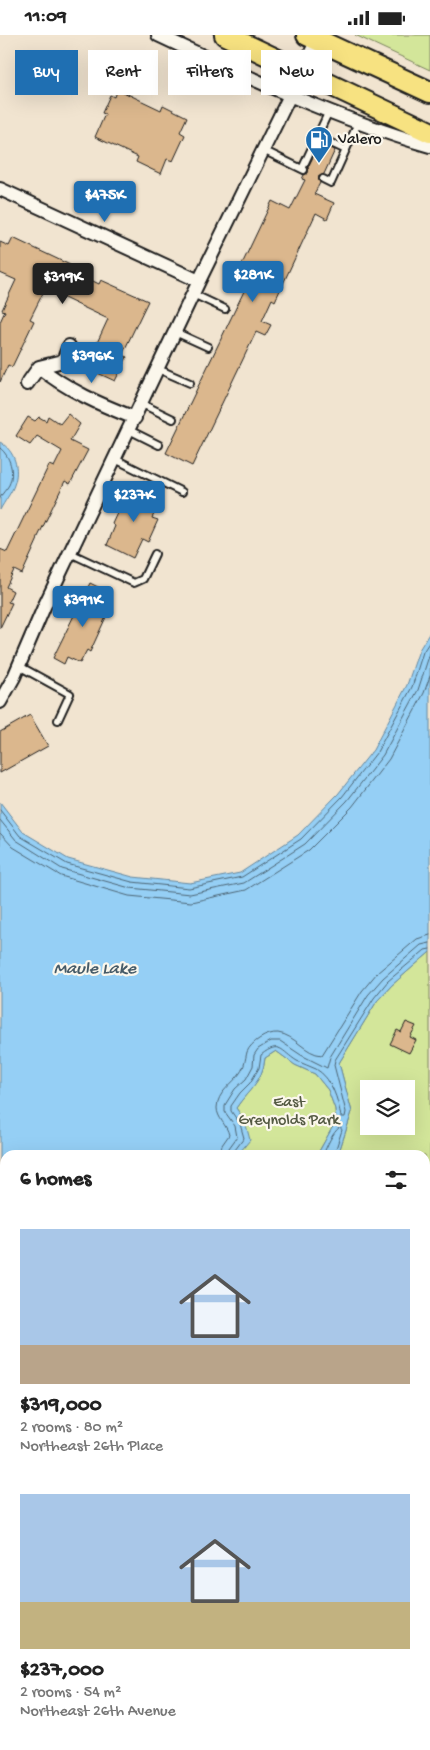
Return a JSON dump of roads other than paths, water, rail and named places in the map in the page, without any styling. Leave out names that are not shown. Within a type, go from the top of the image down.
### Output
[{"type":"main road","points":[[225,35],[261,52]]},
{"type":"main road","points":[[312,37],[430,92]]},
{"type":"main road","points":[[332,85],[430,132]]},
{"type":"street","points":[[158,35],[261,83]]},
{"type":"street","points":[[308,50],[312,37]]},
{"type":"street","points":[[0,702],[19,666],[70,553],[199,281],[290,95],[358,123],[430,146]]},
{"type":"street","points":[[0,189],[199,281]]},
{"type":"street","points":[[27,384],[39,367],[63,361],[69,346]]},
{"type":"street","points":[[39,367],[54,379],[104,406],[132,424]]},
{"type":"lane","points":[[263,150],[303,169],[330,111]]},
{"type":"lane","points":[[323,179],[331,183],[358,123]]},
{"type":"lane","points":[[318,137],[346,150]]},
{"type":"lane","points":[[193,294],[225,309]]},
{"type":"lane","points":[[175,332],[208,347]]},
{"type":"lane","points":[[158,369],[190,383]]},
{"type":"lane","points":[[142,403],[173,419]]},
{"type":"lane","points":[[132,424],[159,445]]},
{"type":"lane","points":[[115,459],[182,492]]},
{"type":"lane","points":[[70,553],[134,583],[143,579],[155,554]]},
{"type":"lane","points":[[19,666],[70,695],[58,720]]},
{"type":"water","points":[[0,442],[13,455],[16,479],[0,510]]},
{"type":"water","name":"Maule Lake","points":[[430,632],[430,952],[392,985],[377,1001],[339,1063],[352,1112],[340,1150],[320,1150],[336,1121],[335,1109],[328,1090],[315,1074],[295,1065],[276,1051],[265,1058],[258,1080],[236,1108],[245,1121],[250,1140],[242,1150],[0,1150],[0,802],[23,832],[68,859],[133,877],[190,883],[240,873],[298,835],[338,794],[373,750],[407,685],[419,650]]},
{"type":"place","name":"Valero","points":[[319,164]]},
{"type":"park label","name":"East Greynolds Park","points":[[289,1112]]}]
